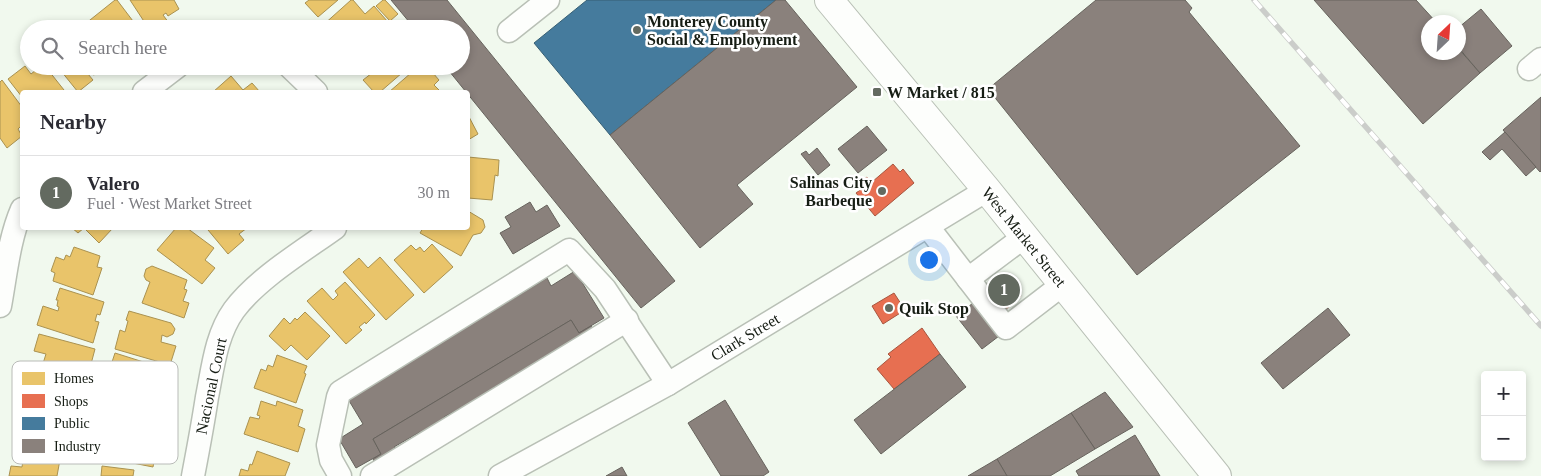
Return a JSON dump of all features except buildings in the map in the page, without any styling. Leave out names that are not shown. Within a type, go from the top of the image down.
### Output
[{"type":"main road","name":"West Market Street","points":[[829,0],[987,190],[1217,476]]},
{"type":"street","points":[[509,31],[548,0]]},
{"type":"street","points":[[147,90],[166,75]]},
{"type":"street","points":[[298,75],[314,90]]},
{"type":"street","name":"Clark Street","points":[[500,476],[668,384],[987,190]]},
{"type":"street","points":[[0,306],[12,239],[20,214]]},
{"type":"street","points":[[928,226],[1006,328],[1062,285]]},
{"type":"street","name":"Nacional Court","points":[[193,476],[212,372],[224,326],[246,295],[263,280],[332,230]]},
{"type":"street","points":[[968,279],[1024,237]]},
{"type":"street","points":[[340,476],[331,460],[328,445],[340,392],[569,250],[605,290],[627,320],[668,384]]},
{"type":"street","points":[[372,476],[627,320]]},
{"type":"railway","points":[[1254,0],[1541,326]]},
{"type":"place","name":"Monterey County Social & Employment","points":[[637,30]]},
{"type":"place","name":"W Market / 815","points":[[877,92]]},
{"type":"place","name":"Salinas City Barbeque","points":[[882,191]]},
{"type":"place","name":"Valero","points":[[1004,290]]},
{"type":"place","name":"Quik Stop","points":[[889,308]]}]
